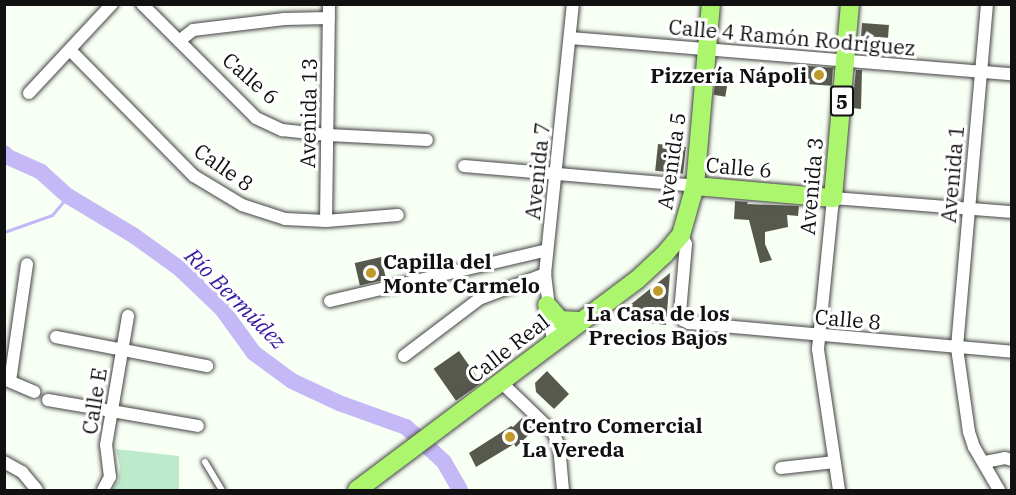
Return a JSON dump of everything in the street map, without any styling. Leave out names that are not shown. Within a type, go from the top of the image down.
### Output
[{"type":"main road","name":"Avenida 5","points":[[681,235],[695,186],[711,4]]},
{"type":"main road","name":"Avenida 3","points":[[832,198],[850,4]]},
{"type":"main road","name":"Calle 6","points":[[695,186],[832,198]]},
{"type":"main road","name":"Calle Real","points":[[357,490],[502,383],[579,321],[638,279],[664,255],[681,235]]},
{"type":"main road","points":[[547,305],[560,321],[579,321]]},
{"type":"street","points":[[29,93],[112,4]]},
{"type":"street","name":"Calle 6","points":[[142,4],[256,118],[282,130],[328,135],[427,140]]},
{"type":"street","name":"Avenida 13","points":[[326,221],[329,4]]},
{"type":"street","name":"Avenida 7","points":[[553,342],[545,274],[573,4]]},
{"type":"street","name":"Avenida 1","points":[[987,4],[957,348],[969,432],[974,447],[985,462],[999,490]]},
{"type":"street","points":[[179,41],[193,30],[284,19],[329,18]]},
{"type":"street","name":"Calle 4 Ramón Rodríguez","points":[[570,38],[1011,74]]},
{"type":"street","name":"Calle 8","points":[[70,50],[194,176],[242,205],[285,219],[326,221],[398,215]]},
{"type":"street","name":"Calle 6","points":[[464,166],[695,186]]},
{"type":"street","name":"Calle 6","points":[[832,198],[1011,212]]},
{"type":"street","name":"Avenida 3","points":[[832,198],[818,349],[839,490]]},
{"type":"street","name":"Avenida 5","points":[[681,235],[686,244],[680,313],[682,320]]},
{"type":"street","points":[[330,301],[547,250]]},
{"type":"street","points":[[27,264],[7,380],[34,392]]},
{"type":"street","points":[[404,356],[479,299],[545,274]]},
{"type":"street","name":"Calle E","points":[[103,490],[110,477],[106,445],[128,316]]},
{"type":"street","name":"Calle 8","points":[[682,320],[819,336],[1011,352]]},
{"type":"street","points":[[56,337],[207,366]]},
{"type":"street","points":[[502,383],[553,432],[559,446],[563,490]]},
{"type":"street","points":[[48,400],[198,426]]},
{"type":"street","points":[[985,462],[1005,458],[1011,460]]},
{"type":"street","points":[[4,462],[22,472],[37,490]]},
{"type":"street","points":[[781,468],[835,462]]},
{"type":"lane","points":[[205,462],[222,490]]},
{"type":"green space","points":[[116,449],[179,456],[179,490],[112,490],[119,480],[120,466]]},
{"type":"building","points":[[862,23],[889,25],[888,38],[861,36]]},
{"type":"building","name":"Pizzería Nápoli","points":[[807,66],[833,68],[832,86],[806,84]]},
{"type":"building","points":[[856,70],[862,70],[861,109],[852,108]]},
{"type":"building","points":[[716,79],[728,81],[725,97],[713,95]]},
{"type":"building","points":[[658,144],[686,147],[683,174],[655,171]]},
{"type":"building","points":[[735,201],[748,202],[747,204],[799,206],[798,216],[787,215],[788,227],[765,232],[765,244],[772,260],[760,263],[749,220],[734,219]]},
{"type":"building","name":"Capilla del Monte Carmelo","points":[[381,257],[386,279],[360,285],[355,263]]},
{"type":"building","name":"La Casa de los Precios Bajos","points":[[670,273],[666,325],[642,322],[630,305]]},
{"type":"building","points":[[459,351],[481,383],[456,401],[434,369]]},
{"type":"building","points":[[547,371],[569,394],[554,409],[536,392],[535,383]]},
{"type":"building","name":"Centro Comercial La Vereda","points":[[522,418],[535,429],[516,447],[514,444],[476,467],[469,453],[511,426],[513,427]]},
{"type":"waterway","name":"Río Bermúdez","points":[[4,153],[41,172],[68,196],[133,235],[179,268],[222,309],[254,353],[292,381],[339,403],[406,427],[444,462],[460,490]]},
{"type":"waterway","points":[[4,232],[52,215],[68,196]]},
{"type":"place","name":"Pizzería Nápoli","points":[[819,75]]},
{"type":"place","name":"Capilla del Monte Carmelo","points":[[371,273]]},
{"type":"place","name":"La Casa de los Precios Bajos","points":[[658,291]]},
{"type":"place","name":"Centro Comercial La Vereda","points":[[510,437]]}]
